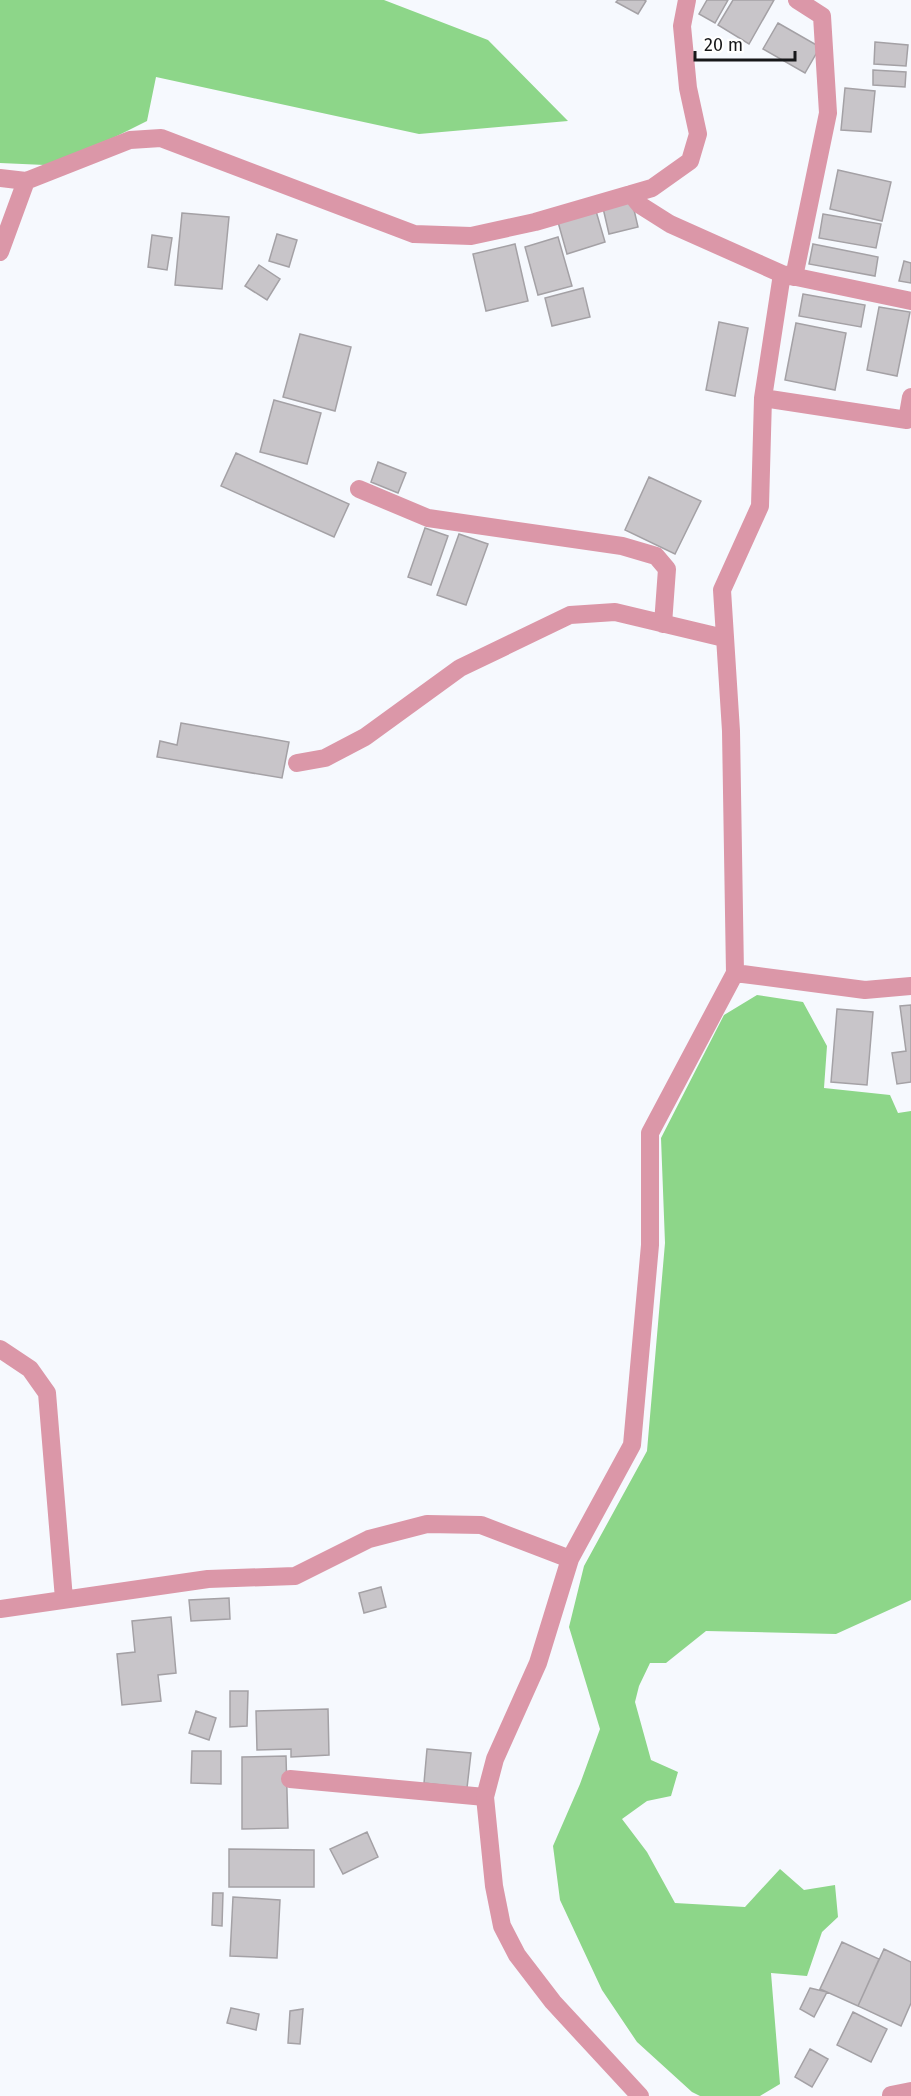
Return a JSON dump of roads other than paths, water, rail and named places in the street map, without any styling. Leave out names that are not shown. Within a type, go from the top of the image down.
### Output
[{"type":"street","points":[[0,178],[26,181],[130,140],[161,138],[414,234],[471,236],[534,222],[652,188],[690,161],[698,134],[688,88],[682,27],[687,0]]},
{"type":"street","points":[[639,2096],[554,2002],[517,1955],[502,1926],[494,1886],[485,1797],[495,1759],[537,1663],[570,1559],[632,1445],[650,1245],[650,1133],[735,973],[730,731],[722,590],[760,506],[763,398],[788,276],[828,113],[825,8],[797,0]]},
{"type":"street","points":[[0,252],[26,181]]},
{"type":"street","points":[[631,194],[640,205],[669,224],[788,276],[911,301]]},
{"type":"street","points":[[763,398],[907,420],[911,397]]},
{"type":"street","points":[[359,489],[428,518],[622,546],[656,556],[667,569],[663,624]]},
{"type":"street","points":[[297,763],[325,758],[365,737],[460,668],[570,615],[615,612],[724,638]]},
{"type":"street","points":[[735,973],[865,990],[911,986]]},
{"type":"street","points":[[0,1349],[30,1370],[47,1393],[64,1599]]},
{"type":"street","points":[[0,1609],[208,1580],[294,1576],[369,1539],[427,1524],[481,1525],[570,1559]]},
{"type":"street","points":[[290,1779],[485,1797]]},
{"type":"street","points":[[891,2095],[911,2091]]}]
